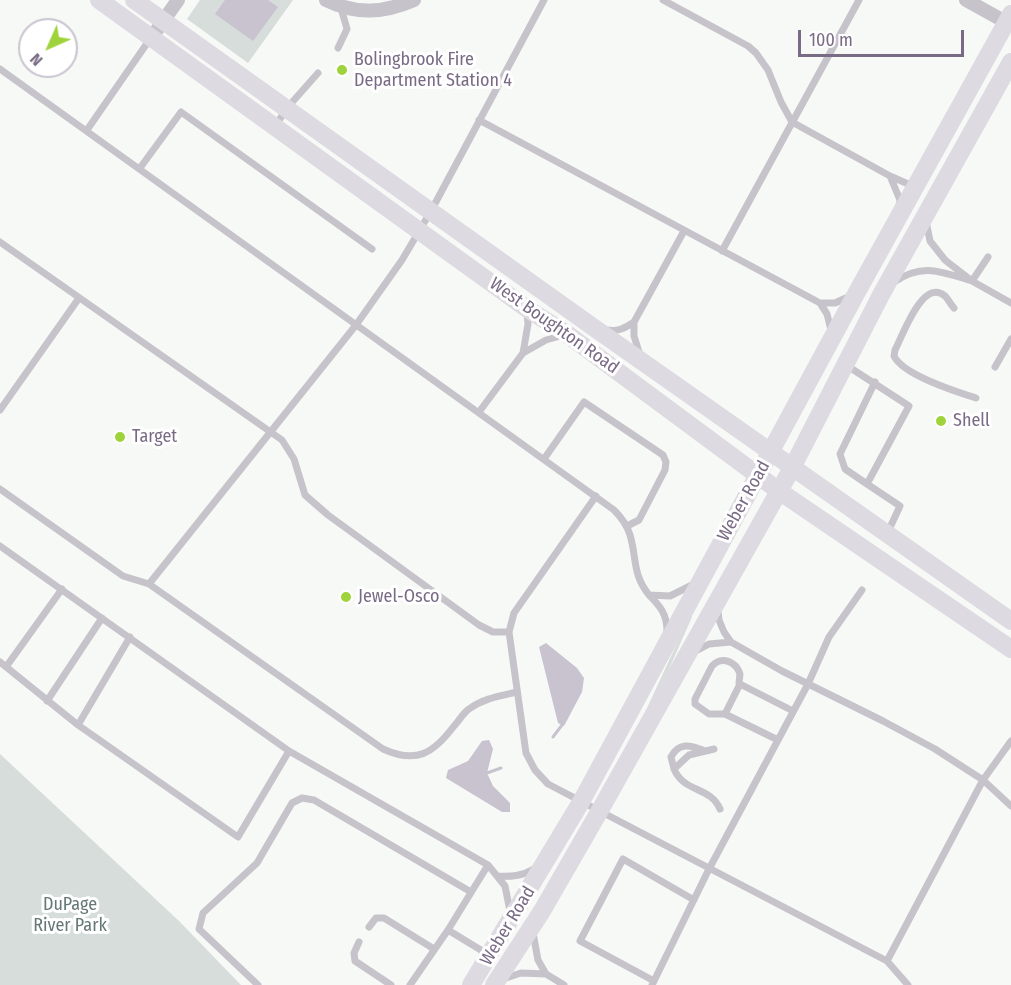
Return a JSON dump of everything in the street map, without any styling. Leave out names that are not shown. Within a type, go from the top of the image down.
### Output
[{"type":"main road","name":"West Boughton Road","points":[[99,0],[526,308],[567,334],[779,491],[1011,649]]},
{"type":"main road","name":"West Boughton Road","points":[[134,0],[1011,621]]},
{"type":"main road","name":"Weber Road","points":[[471,985],[581,802],[897,219],[1009,21]]},
{"type":"main road","name":"Weber Road","points":[[499,977],[599,812],[792,468],[884,288],[1011,62]]},
{"type":"main road","points":[[899,262],[896,250],[920,201],[920,194],[915,187]]},
{"type":"street","points":[[152,37],[178,0]]},
{"type":"street","points":[[326,0],[341,8],[369,12],[396,8],[414,0]]},
{"type":"street","points":[[966,0],[1009,21]]},
{"type":"lane","points":[[149,584],[356,325],[402,260],[431,211],[544,0]]},
{"type":"lane","points":[[663,0],[748,46],[756,53],[768,70],[792,122],[890,176],[915,187]]},
{"type":"lane","points":[[722,251],[859,0]]},
{"type":"lane","points":[[338,48],[347,29],[341,8]]},
{"type":"lane","points":[[87,129],[152,37]]},
{"type":"lane","points":[[0,69],[87,129],[614,510],[627,526],[640,585],[663,610],[667,623],[667,645]]},
{"type":"lane","points":[[274,127],[287,108],[318,73]]},
{"type":"lane","points":[[140,168],[181,112],[372,249]]},
{"type":"lane","points":[[479,120],[820,303],[835,303],[857,292]]},
{"type":"lane","points":[[890,176],[900,200],[897,219]]},
{"type":"lane","points":[[925,214],[930,241],[945,260],[972,281],[1011,303]]},
{"type":"lane","points":[[593,327],[613,332],[624,329],[634,322],[684,231]]},
{"type":"lane","points":[[0,242],[282,440],[294,459],[305,495],[315,505],[479,625],[493,632],[509,632]]},
{"type":"lane","points":[[972,281],[988,257]]},
{"type":"lane","points":[[884,288],[908,272],[930,269],[972,281]]},
{"type":"lane","points":[[954,308],[944,295],[928,293],[919,303],[894,356],[900,364],[940,387],[976,398]]},
{"type":"lane","points":[[0,410],[79,298]]},
{"type":"lane","points":[[820,303],[831,326],[830,344]]},
{"type":"lane","points":[[523,353],[528,324],[526,308]]},
{"type":"lane","points":[[634,322],[636,347],[644,362]]},
{"type":"lane","points":[[479,412],[523,353],[546,340],[567,334]]},
{"type":"lane","points":[[995,367],[1011,339]]},
{"type":"lane","points":[[845,364],[909,406],[867,484]]},
{"type":"lane","points":[[875,382],[840,454],[845,469],[900,506],[887,534]]},
{"type":"lane","points":[[544,459],[584,402],[663,455],[666,462],[665,470],[639,520],[627,526]]},
{"type":"lane","points":[[0,489],[123,576],[149,584],[383,748],[398,756],[414,757],[429,752],[443,741],[467,710],[487,698],[517,692]]},
{"type":"lane","points":[[596,496],[514,613],[509,632],[526,753],[535,770],[548,784],[599,812],[887,961],[908,985]]},
{"type":"lane","points":[[0,546],[289,750],[488,865],[505,886],[512,920]]},
{"type":"lane","points":[[649,595],[670,596],[684,590],[701,578]]},
{"type":"lane","points":[[62,589],[3,664],[78,725],[238,837],[289,750]]},
{"type":"lane","points":[[694,900],[623,859],[580,941],[653,983],[710,869],[808,684],[829,637],[862,590]]},
{"type":"lane","points":[[717,601],[719,620],[731,642],[782,671],[931,746],[983,780],[1011,806]]},
{"type":"lane","points":[[47,701],[102,618]]},
{"type":"lane","points":[[78,725],[130,637]]},
{"type":"lane","points":[[686,657],[709,645],[731,642]]},
{"type":"lane","points":[[725,714],[740,684],[740,674],[738,668],[727,661],[718,660],[712,666],[696,696],[695,704],[712,715],[725,714],[778,740]]},
{"type":"lane","points":[[740,684],[793,711]]},
{"type":"lane","points":[[887,961],[983,780],[1011,741]]},
{"type":"lane","points":[[703,750],[689,745],[678,748],[671,757],[674,769],[684,783],[716,800],[720,809]]},
{"type":"lane","points":[[674,769],[689,755],[714,749]]},
{"type":"lane","points":[[258,985],[199,929],[203,913],[257,863],[292,803],[302,798],[314,800],[471,892]]},
{"type":"lane","points":[[497,876],[512,877],[526,873],[547,861]]},
{"type":"lane","points":[[410,985],[448,930],[488,865]]},
{"type":"lane","points":[[369,927],[376,918],[384,918],[434,949]]},
{"type":"lane","points":[[531,927],[538,960],[546,974],[564,985]]},
{"type":"lane","points":[[448,930],[490,956],[499,977],[521,973],[546,974]]},
{"type":"lane","points":[[359,942],[354,953],[355,961],[391,985]]},
{"type":"green space","points":[[200,0],[293,0],[248,63],[187,19]]},
{"type":"green space","points":[[690,615],[692,617],[658,694],[642,719]]},
{"type":"green space","name":"DuPage River Park","points":[[0,754],[179,921],[241,985],[0,985]]},
{"type":"shaded area","points":[[225,0],[268,0],[278,7],[253,41],[215,14]]},
{"type":"shaded area","points":[[546,643],[577,668],[584,678],[582,692],[564,726],[558,723],[539,647]]},
{"type":"shaded area","points":[[489,740],[493,749],[487,773],[493,786],[510,803],[510,812],[502,812],[446,778],[448,770],[468,761],[482,741]]},
{"type":"waterway","points":[[553,737],[562,725]]},
{"type":"waterway","points":[[487,773],[501,768]]},
{"type":"place","name":"Bolingbrook Fire Department Station 4","points":[[342,70]]},
{"type":"place","name":"Shell","points":[[941,421]]},
{"type":"place","name":"Target","points":[[120,437]]},
{"type":"place","name":"Jewel-Osco","points":[[346,597]]}]
